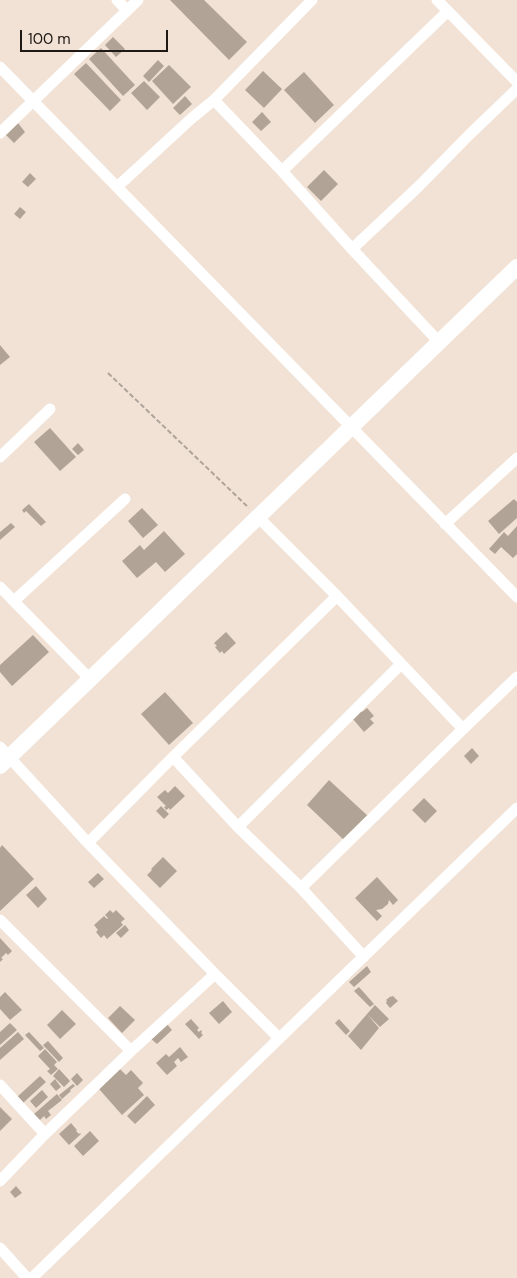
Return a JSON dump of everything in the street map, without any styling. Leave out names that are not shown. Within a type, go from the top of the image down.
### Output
[{"type":"street","points":[[117,0],[127,10]]},
{"type":"street","points":[[0,133],[138,0]]},
{"type":"street","points":[[116,187],[214,100],[312,0]]},
{"type":"street","points":[[437,0],[517,82]]},
{"type":"street","points":[[282,171],[448,11]]},
{"type":"street","points":[[0,67],[517,597]]},
{"type":"street","points":[[352,250],[517,89]]},
{"type":"street","points":[[214,100],[439,342]]},
{"type":"street","points":[[280,1038],[215,974],[3,756],[90,679],[517,267]]},
{"type":"street","points":[[0,457],[50,409]]},
{"type":"street","points":[[445,524],[517,458]]},
{"type":"street","points":[[14,601],[124,499]]},
{"type":"street","points":[[258,517],[337,596],[463,728]]},
{"type":"street","points":[[0,587],[90,679]]},
{"type":"street","points":[[88,843],[337,596]]},
{"type":"street","points":[[238,827],[401,664]]},
{"type":"street","points":[[301,888],[517,677]]},
{"type":"street","points":[[173,757],[238,827],[301,888],[364,956]]},
{"type":"street","points":[[32,1278],[517,808]]},
{"type":"street","points":[[0,922],[131,1051]]},
{"type":"street","points":[[0,1181],[45,1134],[131,1051],[215,974]]},
{"type":"street","points":[[0,1085],[45,1134]]},
{"type":"street","points":[[0,1248],[27,1278]]},
{"type":"path","points":[[108,373],[258,517]]},
{"type":"building","points":[[170,0],[204,0],[247,42],[229,60]]},
{"type":"building","points":[[113,37],[125,49],[116,57],[105,45]]},
{"type":"building","points":[[101,48],[135,85],[123,96],[89,59]]},
{"type":"building","points":[[158,60],[164,66],[149,82],[143,76]]},
{"type":"building","points":[[86,63],[121,100],[110,111],[74,74]]},
{"type":"building","points":[[169,65],[191,87],[173,104],[152,81]]},
{"type":"building","points":[[263,71],[282,89],[264,108],[245,90]]},
{"type":"building","points":[[304,72],[334,105],[315,123],[284,90]]},
{"type":"building","points":[[144,81],[160,97],[147,110],[131,93]]},
{"type":"building","points":[[185,96],[192,104],[180,115],[173,108]]},
{"type":"building","points":[[262,112],[271,122],[261,131],[252,122]]},
{"type":"building","points":[[18,123],[25,132],[14,143],[6,135]]},
{"type":"building","points":[[324,170],[338,184],[321,201],[307,187]]},
{"type":"building","points":[[30,173],[36,179],[28,187],[22,182]]},
{"type":"building","points":[[20,207],[26,212],[20,219],[14,214]]},
{"type":"building","points":[[0,345],[10,357],[0,365]]},
{"type":"building","points":[[50,428],[76,457],[60,471],[34,442]]},
{"type":"building","points":[[78,443],[84,450],[78,455],[72,449]]},
{"type":"building","points":[[514,499],[517,502],[517,518],[499,534],[488,521]]},
{"type":"building","points":[[29,504],[46,522],[41,526],[26,511],[24,513],[22,510]]},
{"type":"building","points":[[142,508],[158,525],[143,538],[128,521]]},
{"type":"building","points":[[11,523],[15,527],[0,540],[0,532]]},
{"type":"building","points":[[517,526],[517,554],[513,558],[501,547],[495,554],[489,549],[504,532],[508,536]]},
{"type":"building","points":[[164,531],[185,554],[165,572],[156,562],[137,578],[122,561],[140,545],[144,550]]},
{"type":"building","points":[[226,632],[236,643],[224,654],[222,651],[220,653],[214,643]]},
{"type":"building","points":[[33,635],[49,652],[12,686],[0,672],[0,665]]},
{"type":"building","points":[[165,692],[193,723],[169,745],[141,714]]},
{"type":"building","points":[[367,708],[374,716],[370,719],[374,723],[364,732],[352,718],[360,710],[362,712]]},
{"type":"building","points":[[472,748],[479,756],[471,764],[464,756]]},
{"type":"building","points":[[329,780],[369,817],[346,842],[307,805]]},
{"type":"building","points":[[175,786],[185,796],[170,810],[169,808],[166,810],[164,807],[166,806],[157,797],[165,790],[168,793]]},
{"type":"building","points":[[424,798],[437,811],[425,823],[412,810]]},
{"type":"building","points":[[161,806],[169,814],[164,819],[156,811]]},
{"type":"building","points":[[2,845],[34,879],[0,911],[0,848]]},
{"type":"building","points":[[163,857],[177,871],[160,888],[147,875]]},
{"type":"building","points":[[98,873],[104,879],[94,888],[88,882]]},
{"type":"building","points":[[377,877],[398,900],[393,905],[389,900],[388,904],[382,909],[376,910],[382,916],[377,921],[355,898]]},
{"type":"building","points":[[36,886],[47,899],[38,908],[26,895]]},
{"type":"building","points":[[110,910],[113,913],[116,910],[125,919],[121,922],[123,925],[107,939],[104,935],[101,938],[96,932],[98,930],[94,925],[104,916],[107,919],[105,915]]},
{"type":"building","points":[[125,925],[129,930],[121,938],[116,933]]},
{"type":"building","points":[[0,938],[12,951],[8,955],[6,953],[0,962]]},
{"type":"building","points":[[367,966],[371,972],[354,987],[349,982]]},
{"type":"building","points":[[359,987],[374,1004],[370,1007],[354,991]]},
{"type":"building","points":[[5,992],[22,1010],[10,1020],[0,1009],[0,997]]},
{"type":"building","points":[[391,996],[398,1001],[390,1008],[386,1000]]},
{"type":"building","points":[[223,1001],[232,1012],[219,1024],[209,1013]]},
{"type":"building","points":[[375,1005],[389,1019],[380,1027],[367,1014]]},
{"type":"building","points":[[120,1006],[135,1020],[122,1033],[108,1018]]},
{"type":"building","points":[[62,1010],[76,1024],[60,1039],[47,1025]]},
{"type":"building","points":[[367,1014],[379,1028],[361,1050],[348,1036]]},
{"type":"building","points":[[191,1019],[199,1028],[197,1030],[202,1032],[203,1035],[199,1039],[185,1024]]},
{"type":"building","points":[[339,1019],[350,1031],[346,1035],[335,1023]]},
{"type":"building","points":[[10,1023],[17,1030],[0,1045],[0,1032]]},
{"type":"building","points":[[166,1023],[172,1030],[157,1044],[150,1038]]},
{"type":"building","points":[[18,1032],[24,1039],[0,1060],[0,1048]]},
{"type":"building","points":[[29,1032],[44,1048],[40,1051],[25,1035]]},
{"type":"building","points":[[48,1041],[63,1058],[59,1062],[43,1045]]},
{"type":"building","points":[[180,1047],[188,1057],[181,1062],[178,1058],[174,1062],[177,1066],[167,1075],[156,1063],[166,1054],[169,1057]]},
{"type":"building","points":[[45,1049],[57,1062],[54,1065],[58,1069],[51,1075],[47,1071],[50,1069],[38,1056]]},
{"type":"building","points":[[59,1069],[70,1081],[64,1087],[53,1076]]},
{"type":"building","points":[[120,1069],[126,1075],[131,1070],[143,1083],[138,1088],[144,1095],[122,1115],[99,1089]]},
{"type":"building","points":[[77,1073],[83,1080],[77,1086],[71,1079]]},
{"type":"building","points":[[40,1076],[46,1082],[23,1103],[17,1097]]},
{"type":"building","points":[[55,1079],[61,1087],[56,1091],[50,1084]]},
{"type":"building","points":[[73,1084],[75,1086],[62,1099],[59,1095]]},
{"type":"building","points":[[42,1090],[48,1097],[36,1108],[30,1101]]},
{"type":"building","points":[[57,1094],[62,1100],[48,1111],[51,1115],[46,1119],[44,1116],[40,1120],[34,1114]]},
{"type":"building","points":[[147,1096],[155,1105],[135,1124],[127,1116]]},
{"type":"building","points":[[0,1107],[12,1119],[0,1131]]},
{"type":"building","points":[[71,1123],[76,1131],[81,1134],[69,1145],[59,1134]]},
{"type":"building","points":[[90,1131],[99,1141],[83,1156],[74,1146]]},
{"type":"building","points":[[16,1186],[22,1193],[15,1198],[10,1192]]}]
